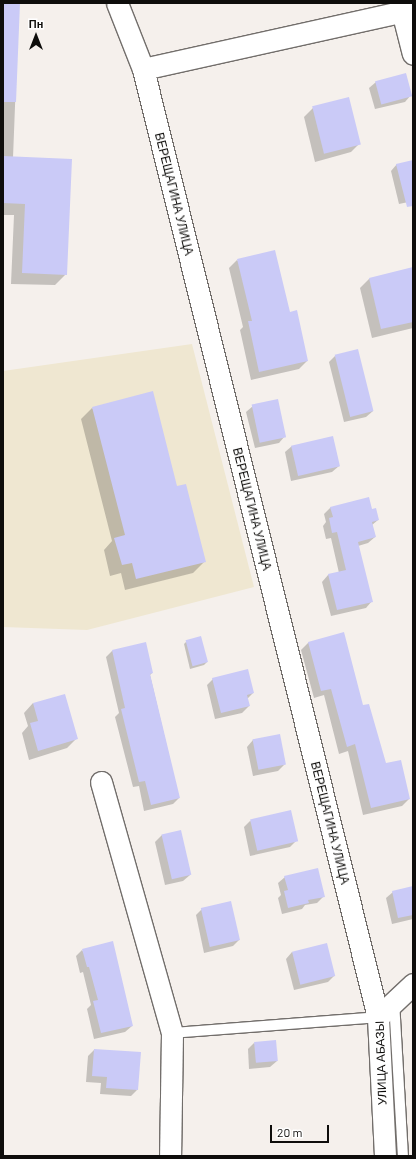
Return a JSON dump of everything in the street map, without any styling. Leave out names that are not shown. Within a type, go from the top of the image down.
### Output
[{"type":"street","name":"ВЕРЕЩАГИНА УЛИЦА","points":[[117,3],[143,69],[378,1017]]},
{"type":"street","points":[[143,69],[408,10],[413,54]]},
{"type":"street","points":[[101,782],[172,1034],[170,1156]]},
{"type":"street","name":"УЛИЦА АБАЗЫ","points":[[385,1156],[378,1017],[413,984]]},
{"type":"lane","points":[[394,1001],[403,1156]]},
{"type":"lane","points":[[172,1034],[378,1017]]},
{"type":"shaded area","points":[[192,344],[254,587],[87,630],[3,627],[3,371]]},
{"type":"building","points":[[3,3],[20,3],[16,102],[3,102]]},
{"type":"building","points":[[406,73],[412,96],[381,104],[375,81]]},
{"type":"building","points":[[349,97],[361,145],[324,154],[312,106]]},
{"type":"building","points":[[3,156],[72,159],[67,275],[22,273],[25,204],[3,203]]},
{"type":"building","points":[[413,160],[413,206],[407,207],[396,164]]},
{"type":"building","points":[[275,250],[290,312],[297,310],[308,361],[259,372],[248,321],[252,321],[237,259]]},
{"type":"building","points":[[413,267],[413,322],[381,329],[369,278]]},
{"type":"building","points":[[358,349],[373,411],[350,417],[335,355]]},
{"type":"building","points":[[153,391],[177,486],[186,484],[206,562],[136,579],[132,563],[122,565],[114,538],[125,535],[92,407]]},
{"type":"building","points":[[278,399],[286,437],[260,443],[252,405]]},
{"type":"building","points":[[333,436],[340,466],[298,476],[291,446]]},
{"type":"building","points":[[369,497],[372,509],[376,508],[379,520],[372,522],[376,537],[358,542],[373,602],[337,610],[328,574],[346,570],[337,532],[332,533],[329,518],[333,517],[330,507]]},
{"type":"building","points":[[344,632],[363,705],[369,704],[386,763],[401,760],[410,799],[371,808],[355,744],[347,747],[331,689],[321,691],[308,642]]},
{"type":"building","points":[[201,636],[208,662],[193,666],[186,640]]},
{"type":"building","points":[[146,642],[153,673],[150,674],[180,798],[151,805],[145,781],[139,782],[121,709],[125,708],[112,650]]},
{"type":"building","points":[[248,669],[254,693],[247,695],[250,706],[221,713],[212,678]]},
{"type":"building","points":[[65,694],[78,739],[38,751],[30,723],[38,721],[33,703]]},
{"type":"building","points":[[280,734],[286,764],[258,770],[253,739]]},
{"type":"building","points":[[291,810],[298,841],[257,851],[250,819]]},
{"type":"building","points":[[181,830],[191,875],[172,879],[162,834]]},
{"type":"building","points":[[318,868],[325,897],[308,900],[309,903],[288,908],[284,891],[288,890],[284,876]]},
{"type":"building","points":[[413,886],[413,915],[398,918],[392,891]]},
{"type":"building","points":[[231,901],[240,940],[210,947],[201,908]]},
{"type":"building","points":[[113,941],[133,1026],[101,1033],[93,1001],[98,1000],[89,967],[87,967],[82,949]]},
{"type":"building","points":[[327,943],[335,976],[300,985],[292,952]]},
{"type":"building","points":[[276,1040],[278,1061],[256,1063],[254,1042]]},
{"type":"building","points":[[94,1049],[141,1052],[138,1090],[106,1088],[107,1077],[92,1076]]}]
